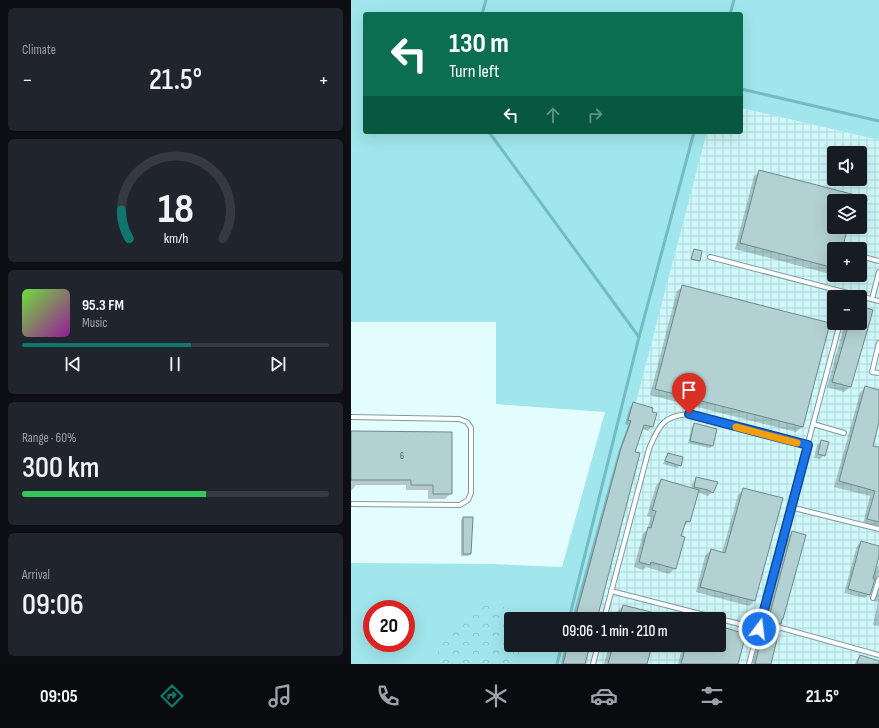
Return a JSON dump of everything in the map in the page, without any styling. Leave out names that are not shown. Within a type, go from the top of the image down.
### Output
[{"type":"lane","points":[[711,257],[830,290]]},
{"type":"lane","points":[[867,257],[879,260]]},
{"type":"lane","points":[[872,299],[879,272]]},
{"type":"lane","points":[[867,298],[879,301]]},
{"type":"lane","points":[[749,664],[839,330]]},
{"type":"lane","points":[[879,343],[872,372],[879,373]]},
{"type":"lane","points":[[606,612],[649,449],[655,434],[664,421],[675,415],[689,414],[808,445]]},
{"type":"lane","points":[[351,417],[459,419],[467,422],[471,428],[471,493],[468,500],[460,504],[351,504]]},
{"type":"lane","points":[[813,424],[844,433]]},
{"type":"lane","points":[[791,507],[879,529]]},
{"type":"lane","points":[[873,598],[879,579]]},
{"type":"lane","points":[[611,591],[759,629]]},
{"type":"lane","points":[[760,622],[879,655]]},
{"type":"lane","points":[[593,664],[596,652]]},
{"type":"shaded area","points":[[743,108],[879,140],[879,664],[567,664],[570,652],[726,652],[726,612],[581,612],[706,134],[743,134]]},
{"type":"green space","points":[[351,0],[879,0],[879,140],[743,108],[743,12],[363,12],[363,134],[706,134],[581,612],[504,612],[504,652],[570,652],[567,664],[351,664],[351,563],[492,564],[562,567],[605,412],[496,404],[496,322],[351,322]]},
{"type":"green space","points":[[488,604],[526,612],[504,612],[504,652],[520,652],[517,664],[433,664],[446,631]]},
{"type":"building","points":[[759,170],[852,194],[827,194],[827,234],[846,234],[844,242],[827,242],[827,266],[740,243]]},
{"type":"building","points":[[694,249],[702,251],[700,261],[691,259]]},
{"type":"building","points":[[682,285],[827,322],[828,330],[803,427],[655,389]]},
{"type":"building","points":[[867,308],[873,310],[851,387],[832,382],[847,330],[867,330]]},
{"type":"building","points":[[865,386],[879,390],[879,422],[873,446],[879,447],[879,522],[867,519],[875,491],[839,481]]},
{"type":"building","points":[[633,402],[653,408],[652,412],[657,413],[653,427],[644,425],[635,452],[640,453],[599,612],[577,612],[621,448],[631,421],[628,420]]},
{"type":"building","points":[[694,423],[717,429],[713,446],[690,441]]},
{"type":"building","points":[[351,431],[452,432],[452,494],[433,494],[433,485],[411,485],[411,480],[351,480]]},
{"type":"building","points":[[821,440],[829,442],[825,456],[818,454]]},
{"type":"building","points":[[668,453],[683,457],[681,466],[665,461]]},
{"type":"building","points":[[696,477],[718,482],[713,493],[708,490],[694,487]]},
{"type":"building","points":[[661,479],[699,490],[690,522],[686,521],[681,536],[685,537],[676,569],[651,562],[650,565],[639,562],[648,527],[651,528],[656,511],[652,510]]},
{"type":"building","points":[[743,488],[783,498],[755,601],[700,587],[711,549],[725,553]]},
{"type":"building","points":[[463,517],[473,517],[471,554],[463,554]]},
{"type":"building","points":[[792,531],[806,535],[781,624],[768,621]]},
{"type":"building","points":[[861,541],[879,546],[879,556],[873,579],[875,579],[870,595],[848,589]]},
{"type":"building","points":[[623,605],[651,612],[621,612]]},
{"type":"building","points":[[766,627],[779,631],[771,664],[755,664],[764,629],[766,629]]},
{"type":"building","points":[[726,628],[746,634],[738,664],[681,664],[684,652],[726,652]]},
{"type":"building","points":[[566,652],[588,652],[585,664],[563,664]]},
{"type":"building","points":[[611,652],[650,652],[647,664],[608,664]]},
{"type":"building","points":[[860,655],[879,661],[879,664],[857,664]]},
{"type":"waterway","points":[[483,12],[486,0]]},
{"type":"waterway","points":[[731,12],[734,0]]},
{"type":"waterway","points":[[743,89],[879,121]]},
{"type":"waterway","points":[[490,134],[639,337]]},
{"type":"waterway","points":[[571,612],[639,337],[693,134]]},
{"type":"waterway","points":[[557,664],[560,652]]},
{"type":"slow traffic","points":[[736,427],[797,443]]},
{"type":"route","points":[[689,414],[808,445],[759,629]]}]
